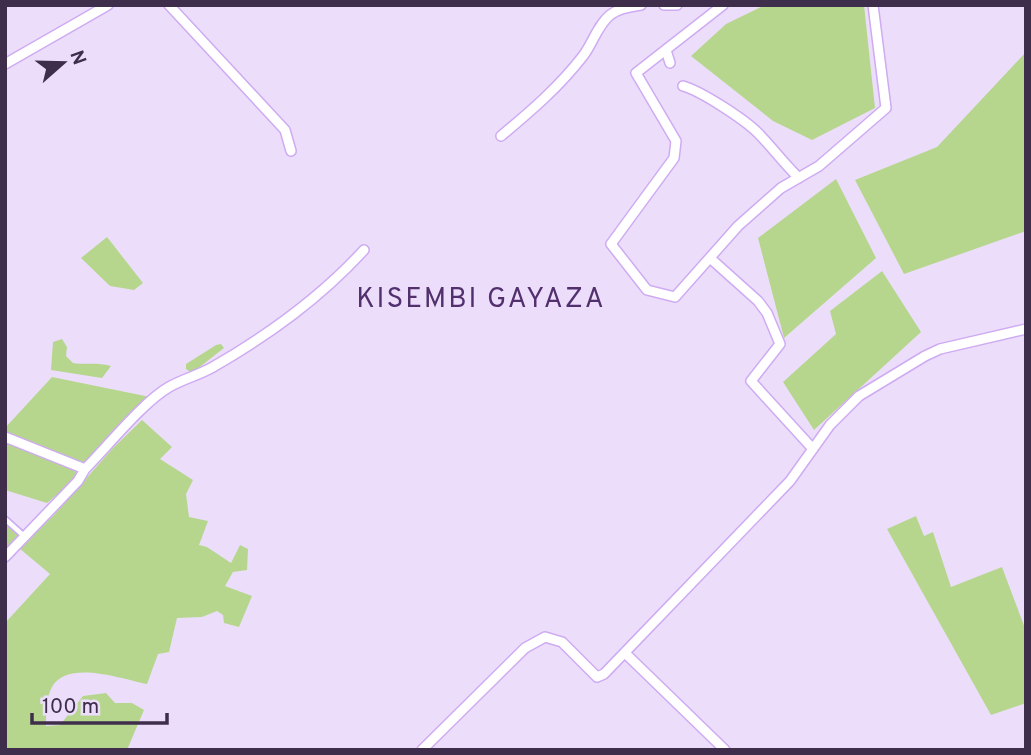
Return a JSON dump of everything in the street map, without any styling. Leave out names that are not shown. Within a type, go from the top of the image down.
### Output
[{"type":"street","points":[[5,64],[107,5]]},
{"type":"street","points":[[169,5],[285,130],[291,150]]},
{"type":"street","points":[[501,136],[545,100],[564,79],[586,52],[607,18],[614,12],[641,5]]},
{"type":"street","points":[[664,5],[677,5]]},
{"type":"street","points":[[723,5],[636,73],[676,141],[674,158],[611,244],[647,290],[675,297],[737,226],[781,188],[819,166],[886,108],[873,5]]},
{"type":"street","points":[[666,50],[670,63]]},
{"type":"street","points":[[683,86],[708,97],[757,131],[799,178]]},
{"type":"street","points":[[5,557],[78,481],[85,469],[158,395],[169,386],[211,368],[276,329],[310,304],[364,250]]},
{"type":"street","points":[[710,258],[758,301],[767,313],[780,344],[751,382],[813,449]]},
{"type":"street","points":[[422,750],[525,648],[545,637],[562,642],[597,677],[604,674],[782,490],[843,410],[859,396],[919,359],[963,342],[1026,329]]},
{"type":"street","points":[[5,437],[85,469]]},
{"type":"street","points":[[625,653],[726,750]]},
{"type":"lane","points":[[5,519],[24,536]]},
{"type":"green space","points":[[765,5],[864,5],[875,108],[812,140],[773,121],[691,56],[726,24]]},
{"type":"green space","points":[[1026,52],[1026,231],[904,274],[855,180],[937,147]]},
{"type":"green space","points":[[836,179],[876,258],[784,338],[758,238]]},
{"type":"green space","points":[[107,237],[143,283],[134,290],[110,286],[81,258]]},
{"type":"green space","points":[[882,271],[921,332],[814,430],[783,382],[836,334],[830,311]]},
{"type":"green space","points":[[62,339],[67,347],[66,356],[73,363],[111,366],[102,378],[51,370],[53,342]]},
{"type":"green space","points":[[221,344],[224,348],[192,373],[186,369],[186,364]]},
{"type":"green space","points":[[52,377],[150,397],[84,465],[5,433],[5,428]]},
{"type":"green space","points":[[142,420],[172,447],[160,459],[193,480],[186,494],[189,517],[208,521],[199,545],[207,547],[231,563],[240,545],[248,549],[247,570],[233,572],[225,586],[252,596],[239,627],[224,623],[223,615],[217,611],[202,617],[177,618],[169,652],[158,654],[147,684],[110,675],[82,672],[59,679],[52,687],[47,701],[46,726],[60,725],[83,696],[106,693],[115,703],[132,703],[144,710],[127,750],[5,750],[5,623],[50,574],[19,548],[54,515],[112,449]]},
{"type":"green space","points":[[5,441],[73,468],[78,475],[76,479],[47,503],[5,490]]},
{"type":"green space","points":[[5,515],[24,531],[5,552]]},
{"type":"green space","points":[[916,516],[924,536],[933,532],[951,587],[1002,567],[1026,631],[1026,703],[991,715],[887,529]]},
{"type":"district","name":"KISEMBI GAYAZA","points":[[481,300]]}]
